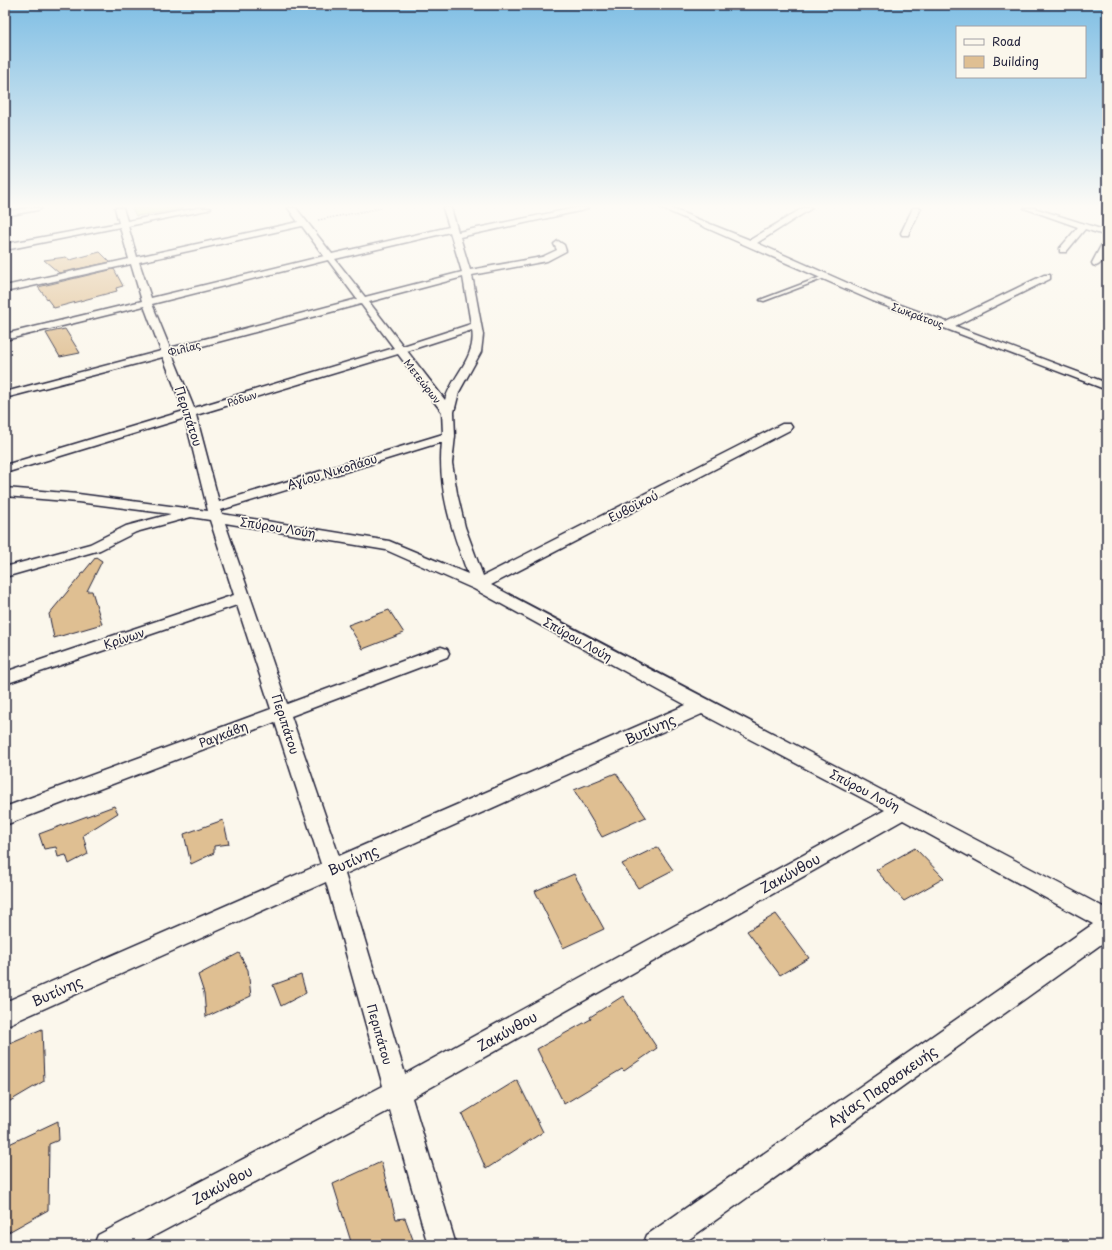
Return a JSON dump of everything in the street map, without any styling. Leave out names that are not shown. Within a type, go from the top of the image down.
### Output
[{"type":"street","points":[[5,289],[113,266]]},
{"type":"street","name":"Περιπάτου","points":[[135,266],[147,302],[190,413],[216,512],[333,869],[442,1245]]},
{"type":"street","points":[[5,337],[293,266]]},
{"type":"street","name":"Μετεώρων","points":[[338,266],[448,412],[449,436],[446,463],[450,493],[458,527],[479,585]]},
{"type":"street","points":[[448,412],[453,392],[476,352],[478,335],[465,266]]},
{"type":"street","name":"Φιλίας","points":[[5,395],[467,273],[501,266]]},
{"type":"street","name":"Σωκράτους","points":[[804,266],[876,299],[1107,387]]},
{"type":"street","points":[[947,326],[1047,277]]},
{"type":"street","name":"Ρόδων","points":[[5,469],[400,350],[477,325]]},
{"type":"street","name":"Ευβοϊκού","points":[[479,585],[786,427]]},
{"type":"street","name":"Αγίου Νικολάου","points":[[216,512],[449,436]]},
{"type":"street","name":"Σπύρου Λούη","points":[[5,492],[78,498],[192,513],[216,512],[389,546],[479,585],[702,706],[903,810],[1107,920]]},
{"type":"street","points":[[5,572],[112,540],[131,529],[192,513]]},
{"type":"street","name":"Κρίνων","points":[[5,678],[243,598]]},
{"type":"street","name":"Ραγκάβη","points":[[5,816],[441,653]]},
{"type":"street","name":"Βυτίνης","points":[[5,1014],[702,706]]},
{"type":"street","name":"Ζακύνθου","points":[[108,1245],[397,1092],[903,810]]},
{"type":"street","name":"Αγίας Παρασκευής","points":[[657,1245],[1107,927]]},
{"type":"lane","points":[[762,300],[828,276]]},
{"type":"building","points":[[51,266],[90,266],[59,273]]},
{"type":"building","points":[[114,269],[123,286],[116,288],[117,291],[54,308],[38,287]]},
{"type":"building","points":[[65,329],[80,353],[60,357],[46,333]]},
{"type":"building","points":[[96,557],[102,561],[87,591],[92,591],[102,624],[54,638],[49,614]]},
{"type":"building","points":[[389,610],[404,633],[363,649],[348,625]]},
{"type":"building","points":[[616,773],[646,817],[602,837],[574,790]]},
{"type":"building","points":[[114,806],[118,813],[83,835],[88,854],[69,864],[66,855],[58,857],[56,847],[44,849],[39,834]]},
{"type":"building","points":[[223,820],[229,844],[214,846],[214,853],[191,864],[184,834]]},
{"type":"building","points":[[657,847],[673,870],[638,888],[622,864]]},
{"type":"building","points":[[915,848],[944,878],[904,901],[876,870]]},
{"type":"building","points":[[574,874],[604,929],[563,948],[535,891]]},
{"type":"building","points":[[776,914],[809,958],[780,975],[747,931]]},
{"type":"building","points":[[239,953],[248,970],[251,996],[206,1017],[204,993],[198,975]]},
{"type":"building","points":[[301,975],[306,993],[281,1006],[273,985]]},
{"type":"building","points":[[623,996],[657,1048],[624,1071],[622,1069],[564,1104],[537,1049],[591,1019],[590,1017]]},
{"type":"building","points":[[42,1029],[44,1081],[5,1104],[5,1045]]},
{"type":"building","points":[[517,1080],[543,1132],[486,1169],[462,1114]]},
{"type":"building","points":[[58,1121],[59,1140],[49,1144],[48,1210],[5,1234],[5,1146]]},
{"type":"building","points":[[381,1162],[396,1219],[405,1218],[415,1245],[352,1245],[333,1184]]}]
